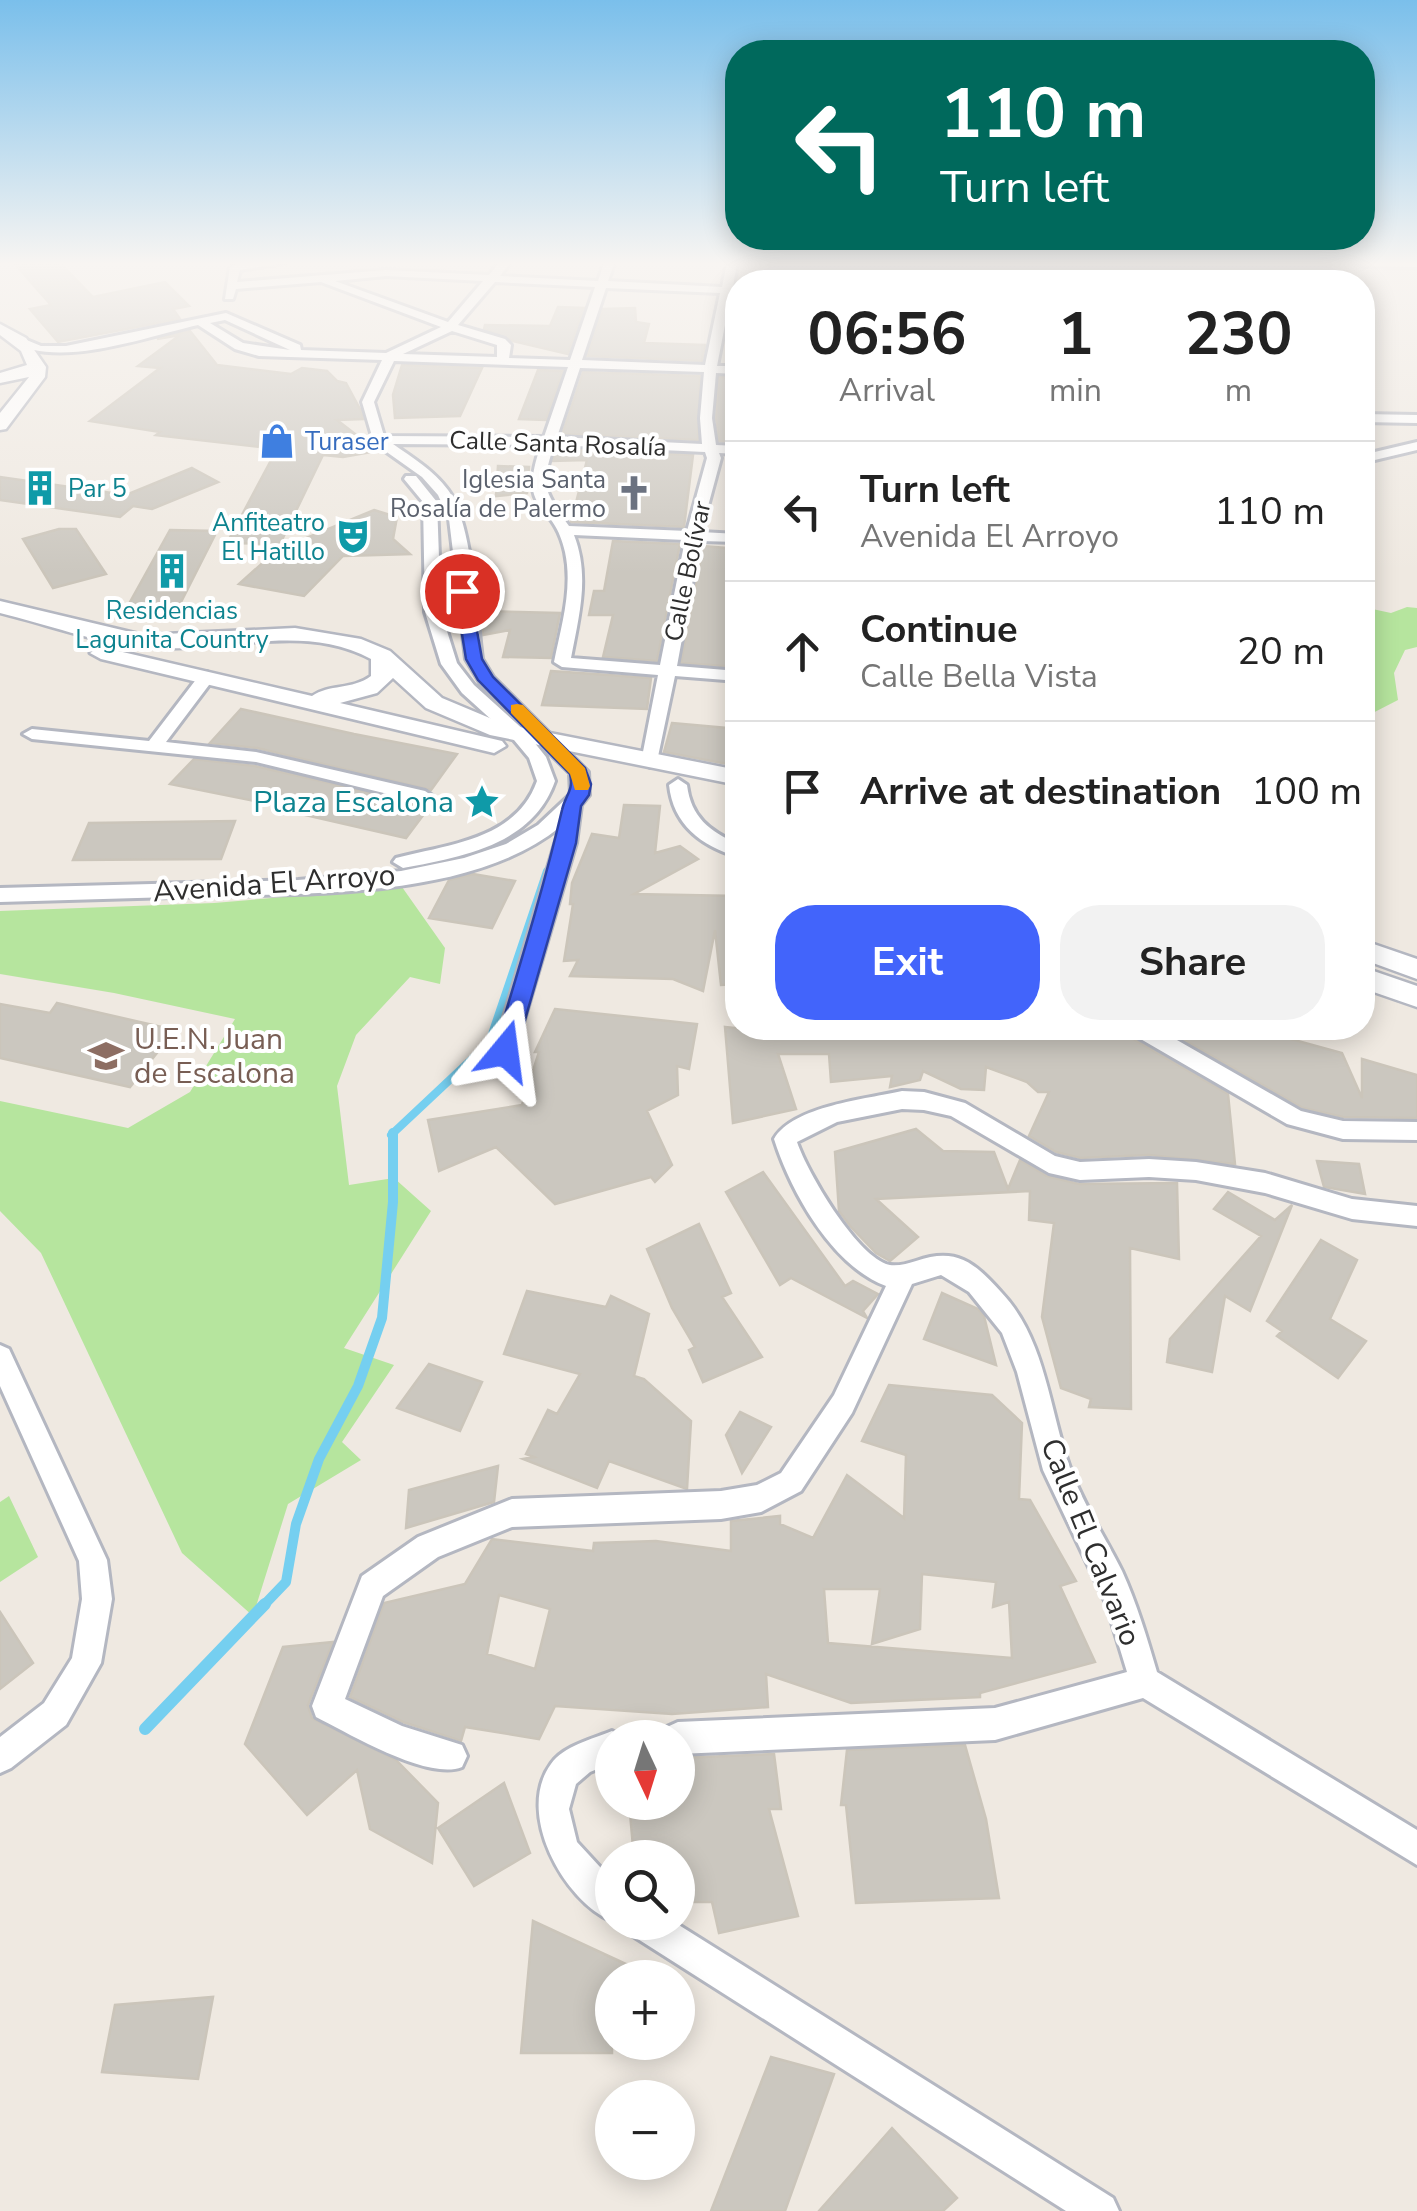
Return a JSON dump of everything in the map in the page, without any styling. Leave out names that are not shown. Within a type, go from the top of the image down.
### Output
[{"type":"street","points":[[0,378],[42,366]]},
{"type":"street","points":[[386,366],[368,402],[380,440],[426,474],[444,494],[456,520],[474,659],[543,750]]},
{"type":"street","points":[[577,366],[537,485],[545,508],[564,530],[575,564],[562,662],[725,675]]},
{"type":"street","points":[[648,366],[725,370]]},
{"type":"street","points":[[0,425],[37,377],[38,367]]},
{"type":"street","name":"Calle Bolívar","points":[[650,762],[694,536],[714,458],[705,440],[711,369]]},
{"type":"street","points":[[1375,419],[1414,421]]},
{"type":"street","name":"Calle Santa Rosalía","points":[[380,440],[549,440],[725,450]]},
{"type":"street","points":[[1375,456],[1417,446]]},
{"type":"street","points":[[405,460],[408,475],[430,502],[434,612],[449,664],[468,689],[520,736]]},
{"type":"street","points":[[564,530],[725,537]]},
{"type":"street","points":[[0,607],[143,641],[271,634],[361,645],[382,656],[434,703],[520,736],[570,764],[579,772],[580,795],[572,805],[566,843],[505,1051]]},
{"type":"street","points":[[0,626],[300,699],[543,750],[650,762],[725,776]]},
{"type":"street","points":[[155,746],[208,677],[238,647],[271,634]]},
{"type":"street","points":[[300,699],[366,690],[382,678],[382,656]]},
{"type":"street","points":[[32,734],[256,757],[425,797]]},
{"type":"street","name":"Avenida El Arroyo","points":[[0,881],[315,872],[425,857],[480,842],[523,817],[545,790],[543,750]]},
{"type":"street","points":[[570,764],[725,792]]},
{"type":"street","points":[[678,785],[683,808],[695,828],[725,844]]},
{"type":"street","name":"Avenida El Arroyo","points":[[0,895],[324,886],[444,870],[513,848],[543,832],[572,805]]},
{"type":"street","points":[[1375,954],[1417,968]]},
{"type":"street","points":[[1375,982],[1417,997]]},
{"type":"street","points":[[1161,1040],[1294,1118],[1344,1130],[1417,1131]]},
{"type":"street","name":"Calle El Calvario","points":[[695,1737],[995,1724],[1145,1682],[1120,1601],[1059,1475],[1048,1444],[1031,1364],[1008,1322],[982,1287],[964,1272],[940,1262],[889,1276],[870,1268],[806,1190],[789,1158],[785,1139],[796,1129],[856,1109],[902,1100],[924,1101],[957,1109],[1050,1164],[1080,1172],[1150,1168],[1196,1172],[1265,1183],[1352,1209],[1417,1216]]},
{"type":"street","points":[[450,1756],[398,1741],[327,1706],[372,1586],[428,1546],[512,1512],[721,1504],[760,1498],[791,1482],[842,1404],[905,1273]]},
{"type":"street","points":[[0,1357],[93,1560],[97,1599],[86,1663],[55,1714],[0,1758]]},
{"type":"street","points":[[1145,1682],[1417,1849]]},
{"type":"street","points":[[595,1754],[562,1775],[553,1810],[563,1851],[595,1886]]},
{"type":"street","points":[[671,1940],[1100,2211]]},
{"type":"green space","points":[[1417,608],[1417,647],[1405,650],[1394,673],[1398,700],[1375,712],[1375,610],[1391,613]]},
{"type":"green space","points":[[402,887],[445,948],[440,984],[410,977],[356,1035],[337,1086],[349,1185],[394,1178],[431,1211],[344,1348],[394,1365],[342,1442],[361,1460],[288,1504],[253,1616],[182,1553],[41,1253],[0,1211],[0,1101],[128,1128],[190,1092],[235,1019],[0,974],[0,911],[214,903]]},
{"type":"green space","points":[[9,1496],[38,1557],[0,1582],[0,1502]]},
{"type":"building","points":[[140,366],[227,366],[291,374],[302,368],[327,371],[337,381],[346,383],[363,419],[337,420],[377,451],[343,457],[323,455],[280,544],[227,543],[277,449],[156,435],[160,432],[90,421],[160,368]]},
{"type":"building","points":[[402,366],[482,368],[460,416],[395,418],[393,395]]},
{"type":"building","points":[[538,370],[563,371],[546,420],[519,419]]},
{"type":"building","points":[[583,372],[700,376],[698,440],[562,434]]},
{"type":"building","points":[[719,377],[725,377],[725,441],[719,441]]},
{"type":"building","points":[[557,449],[693,455],[684,527],[571,522],[587,460],[553,461]]},
{"type":"building","points":[[498,466],[529,467],[527,493],[496,496]]},
{"type":"building","name":"Par 5","points":[[192,468],[218,482],[152,509],[133,506],[120,517],[0,500],[0,477],[126,495]]},
{"type":"building","points":[[374,510],[397,517],[393,539],[410,554],[343,556],[304,596],[239,584],[277,550]]},
{"type":"building","points":[[59,529],[76,529],[106,574],[53,588],[23,539]]},
{"type":"building","name":"Residencias Lagunita Country","points":[[170,530],[217,531],[176,612],[125,611]]},
{"type":"building","points":[[613,541],[680,544],[657,661],[603,657],[613,615],[589,615],[594,591],[604,591]]},
{"type":"building","points":[[703,546],[725,548],[725,666],[681,663]]},
{"type":"building","points":[[481,611],[560,613],[551,658],[503,657],[510,630],[483,635]]},
{"type":"building","points":[[551,671],[651,678],[647,709],[542,705]]},
{"type":"building","points":[[241,709],[457,754],[431,790],[257,748],[210,743]]},
{"type":"building","points":[[672,723],[725,728],[725,764],[664,752]]},
{"type":"building","points":[[194,759],[255,766],[430,806],[406,838],[301,814],[304,811],[170,784]]},
{"type":"building","points":[[624,805],[660,806],[655,853],[680,846],[698,859],[634,894],[725,896],[725,985],[721,985],[715,930],[703,991],[673,979],[570,976],[578,960],[564,961],[573,904],[572,883],[592,834],[619,838]]},
{"type":"building","points":[[235,821],[221,859],[73,860],[89,823]]},
{"type":"building","points":[[473,874],[515,881],[492,928],[429,918],[449,880]]},
{"type":"building","points":[[57,1003],[175,1030],[130,1087],[0,1058],[0,1004],[50,1013]]},
{"type":"building","points":[[555,1009],[697,1024],[689,1069],[677,1066],[678,1095],[647,1111],[672,1165],[655,1182],[651,1177],[555,1204],[496,1147],[439,1171],[428,1120],[522,1105],[539,1052],[535,1052]]},
{"type":"building","points":[[726,1040],[1135,1040],[1228,1094],[1235,1164],[1149,1155],[1080,1158],[1056,1152],[1029,1136],[1049,1092],[1038,1092],[1027,1082],[986,1067],[984,1090],[961,1089],[923,1071],[920,1080],[890,1087],[892,1076],[831,1082],[829,1054],[778,1054],[796,1109],[733,1123]]},
{"type":"building","points":[[1184,1040],[1295,1040],[1342,1053],[1362,1098],[1362,1059],[1417,1075],[1417,1118],[1343,1117],[1303,1108]]},
{"type":"building","points":[[916,1129],[943,1151],[994,1152],[1008,1189],[1020,1160],[1047,1176],[1079,1184],[1177,1183],[1179,1259],[1130,1248],[1131,1409],[1089,1407],[1091,1399],[1061,1388],[1042,1317],[1054,1223],[1029,1220],[1030,1191],[876,1199],[918,1237],[890,1261],[876,1253],[850,1226],[839,1211],[835,1152]]},
{"type":"building","points":[[1317,1161],[1359,1164],[1365,1194],[1324,1187]]},
{"type":"building","points":[[763,1172],[845,1286],[853,1281],[878,1294],[863,1311],[867,1318],[791,1278],[780,1285],[726,1192]]},
{"type":"building","points":[[1228,1192],[1275,1220],[1292,1205],[1250,1311],[1225,1296],[1212,1372],[1167,1362],[1170,1339],[1261,1236],[1214,1209]]},
{"type":"building","points":[[699,1224],[731,1293],[722,1297],[762,1357],[703,1382],[689,1350],[695,1347],[672,1308],[647,1249]]},
{"type":"building","points":[[1321,1240],[1357,1260],[1330,1319],[1366,1341],[1338,1378],[1277,1336],[1282,1331],[1267,1321]]},
{"type":"building","points":[[527,1291],[606,1307],[611,1296],[649,1314],[634,1376],[644,1379],[691,1421],[687,1489],[609,1461],[597,1488],[523,1459],[534,1457],[526,1454],[548,1410],[557,1414],[580,1374],[504,1354]]},
{"type":"building","points":[[942,1293],[978,1309],[984,1316],[996,1365],[924,1339]]},
{"type":"building","points":[[429,1364],[482,1382],[460,1431],[397,1408]]},
{"type":"building","points":[[889,1385],[992,1395],[1022,1423],[1019,1499],[1030,1500],[1076,1581],[1060,1586],[1095,1662],[980,1693],[980,1697],[851,1703],[766,1674],[768,1707],[672,1714],[555,1706],[539,1739],[465,1727],[461,1741],[403,1722],[350,1697],[384,1603],[465,1584],[492,1539],[593,1551],[594,1543],[656,1541],[731,1551],[731,1521],[780,1516],[780,1524],[813,1538],[847,1475],[904,1518],[906,1455],[862,1441]],"holes":[[[922,1574],[996,1582],[993,1607],[1009,1602],[1012,1658],[828,1643],[824,1589],[880,1589],[872,1644],[920,1629]],[[499,1595],[550,1609],[535,1669],[487,1654]]]},
{"type":"building","points":[[740,1412],[771,1427],[742,1473],[726,1435]]},
{"type":"building","points":[[498,1466],[494,1502],[406,1528],[409,1490]]},
{"type":"building","points":[[0,1612],[33,1663],[0,1689]]},
{"type":"building","points":[[333,1642],[308,1705],[312,1718],[396,1760],[438,1803],[432,1863],[370,1829],[357,1770],[307,1815],[245,1744],[283,1647]]},
{"type":"building","points":[[965,1745],[986,1819],[999,1898],[856,1903],[846,1805],[841,1805],[847,1750]]},
{"type":"building","points":[[774,1754],[781,1809],[769,1809],[798,1916],[719,1933],[712,1902],[695,1902],[695,1840],[632,1840],[631,1820],[695,1820],[695,1757]]},
{"type":"building","points":[[504,1783],[530,1853],[474,1886],[438,1828]]},
{"type":"building","points":[[533,1921],[617,1960],[595,1960],[595,2053],[521,2053]]},
{"type":"building","points":[[213,1997],[198,2079],[102,2072],[115,2005]]},
{"type":"building","points":[[771,2057],[834,2074],[785,2211],[711,2211]]},
{"type":"building","points":[[892,2128],[957,2198],[943,2211],[819,2211]]},
{"type":"waterway","points":[[393,1133],[489,1043],[547,871]]},
{"type":"waterway","points":[[263,1606],[286,1582],[296,1524],[319,1459],[358,1386],[382,1318],[393,1202],[393,1133]]},
{"type":"waterway","points":[[145,1729],[265,1604]]},
{"type":"slow traffic","points":[[517,709],[579,772],[581,786]]},
{"type":"place","name":"Turaser","points":[[277,441]]},
{"type":"place","name":"Par 5","points":[[40,488]]},
{"type":"place","name":"Iglesia Santa Rosalía de Palermo","points":[[634,493]]},
{"type":"place","name":"Anfiteatro El Hatillo","points":[[353,536]]},
{"type":"place","name":"Residencias Lagunita Country","points":[[172,571]]},
{"type":"place","name":"Plaza Escalona","points":[[482,802]]},
{"type":"place","name":"U.E.N. Juan de Escalona","points":[[106,1056]]},
{"type":"route","points":[[462,591],[474,659],[487,680],[579,772],[582,784],[572,805],[566,843],[505,1051]]}]
